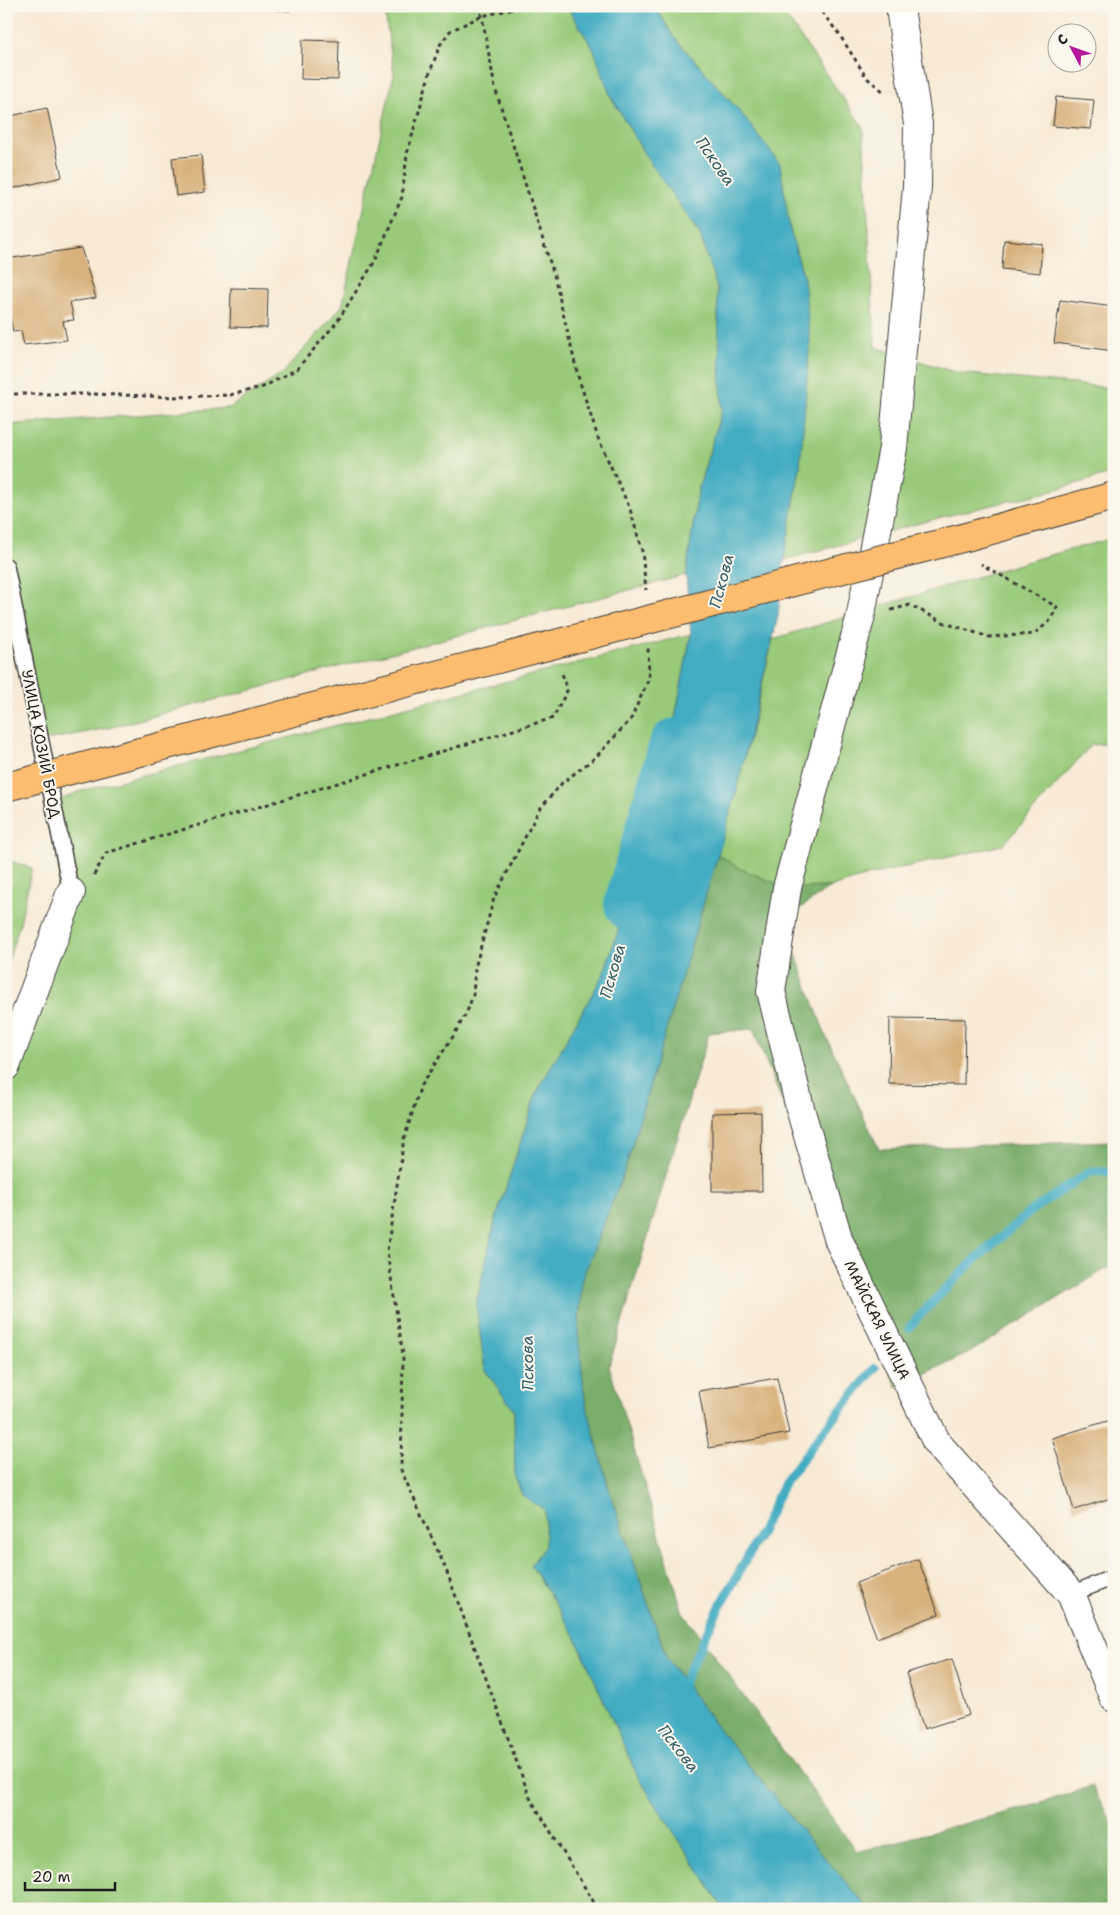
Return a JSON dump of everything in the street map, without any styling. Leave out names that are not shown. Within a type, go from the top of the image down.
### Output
[{"type":"highway","points":[[6,787],[140,752],[562,655],[966,537],[1114,496]]},
{"type":"street","name":"МАЙСКАЯ УЛИЦА","points":[[901,6],[918,124],[917,187],[893,448],[860,619],[787,888],[771,991],[801,1112],[838,1241],[937,1443],[1071,1594],[1114,1698]]},
{"type":"street","points":[[6,1066],[71,892]]},
{"type":"lane","name":"УЛИЦА КОЗИЙ БРОД","points":[[6,566],[71,892]]},
{"type":"lane","points":[[1071,1594],[1114,1577]]},
{"type":"path","points":[[477,6],[482,16],[495,88],[554,275],[578,376],[598,438],[630,509],[642,551],[646,592]]},
{"type":"path","points":[[6,394],[178,397],[230,395],[263,386],[297,369],[337,322],[375,261],[402,197],[408,154],[430,72],[440,45],[450,31],[482,16],[526,6]]},
{"type":"path","points":[[817,6],[839,34],[867,78],[918,124]]},
{"type":"path","points":[[860,619],[910,605],[945,623],[989,637],[1034,634],[1049,622],[1057,607],[981,564]]},
{"type":"path","points":[[598,1909],[530,1798],[445,1567],[401,1470],[403,1355],[387,1251],[404,1140],[421,1085],[467,1012],[472,994],[475,968],[494,898],[539,810],[562,783],[596,757],[631,719],[649,678],[647,640]]},
{"type":"path","points":[[71,892],[87,886],[106,852],[553,718],[567,691],[562,655]]},
{"type":"green space","points":[[384,6],[567,6],[594,50],[610,95],[647,158],[700,234],[717,288],[722,409],[698,491],[686,575],[108,728],[42,741],[6,593],[6,425],[229,408],[282,374],[342,306],[394,74]]},
{"type":"green space","points":[[655,6],[779,6],[863,127],[875,347],[958,373],[1114,388],[1114,473],[784,560],[800,467],[804,279],[790,230],[740,112],[673,36]]},
{"type":"green space","points":[[1114,538],[1114,743],[1091,745],[1003,845],[874,874],[831,887],[787,888],[739,868],[717,854],[735,797],[773,639],[1039,558]]},
{"type":"green space","points":[[691,634],[655,823],[603,975],[536,1094],[494,1225],[476,1305],[485,1370],[514,1410],[515,1476],[522,1495],[545,1509],[546,1546],[531,1565],[574,1634],[638,1777],[724,1909],[6,1909],[6,1065],[58,887],[63,846],[53,803],[81,791]]},
{"type":"green space","points":[[717,854],[739,868],[787,888],[831,887],[783,920],[826,1036],[879,1149],[1114,1141],[1114,1264],[969,1353],[897,1387],[753,1029],[709,1033],[609,1366],[683,1613],[857,1852],[1035,1805],[1092,1786],[1114,1827],[1114,1909],[869,1909],[716,1726],[667,1659],[610,1493],[585,1400],[578,1333],[582,1279],[625,1169]]},
{"type":"green space","points":[[6,860],[32,868],[20,923],[6,967]]},
{"type":"water","points":[[567,6],[655,6],[673,36],[740,112],[780,164],[790,230],[804,279],[810,341],[800,467],[784,560],[778,616],[735,797],[625,1169],[582,1279],[578,1333],[585,1400],[610,1493],[667,1659],[716,1726],[869,1909],[724,1909],[638,1777],[574,1634],[531,1565],[545,1546],[545,1510],[522,1495],[515,1476],[514,1410],[485,1370],[476,1305],[494,1225],[536,1094],[603,975],[655,823],[691,634],[686,575],[698,491],[722,409],[717,288],[700,234],[647,158],[610,95],[594,50]]},
{"type":"building","points":[[255,6],[290,6],[290,11],[255,8]]},
{"type":"building","points":[[302,40],[339,41],[338,80],[301,79]]},
{"type":"building","points":[[1056,97],[1094,100],[1091,129],[1053,126]]},
{"type":"building","points":[[47,108],[62,177],[6,190],[6,117]]},
{"type":"building","points":[[201,155],[205,192],[176,196],[172,158]]},
{"type":"building","points":[[1004,240],[1042,244],[1040,273],[1002,269]]},
{"type":"building","points":[[81,248],[96,298],[70,302],[74,320],[63,321],[67,340],[24,345],[21,331],[13,332],[10,317],[6,316],[6,259]]},
{"type":"building","points":[[231,288],[268,289],[267,328],[230,327]]},
{"type":"building","points":[[1060,300],[1114,307],[1114,351],[1054,343]]},
{"type":"building","points":[[890,1018],[965,1019],[964,1085],[889,1084]]},
{"type":"building","points":[[761,1112],[762,1191],[712,1191],[712,1113]]},
{"type":"building","points":[[777,1378],[789,1433],[709,1448],[699,1391]]},
{"type":"building","points":[[1114,1419],[1114,1497],[1074,1510],[1052,1438]]},
{"type":"building","points":[[918,1559],[939,1614],[877,1638],[856,1583]]},
{"type":"building","points":[[952,1659],[969,1715],[924,1729],[906,1673]]},
{"type":"waterway","name":"Пскова","points":[[631,904],[676,745]]},
{"type":"waterway","points":[[909,1328],[968,1266],[1032,1210],[1091,1171],[1114,1173]]},
{"type":"waterway","points":[[679,1691],[715,1616],[761,1532],[784,1483],[875,1368]]}]
